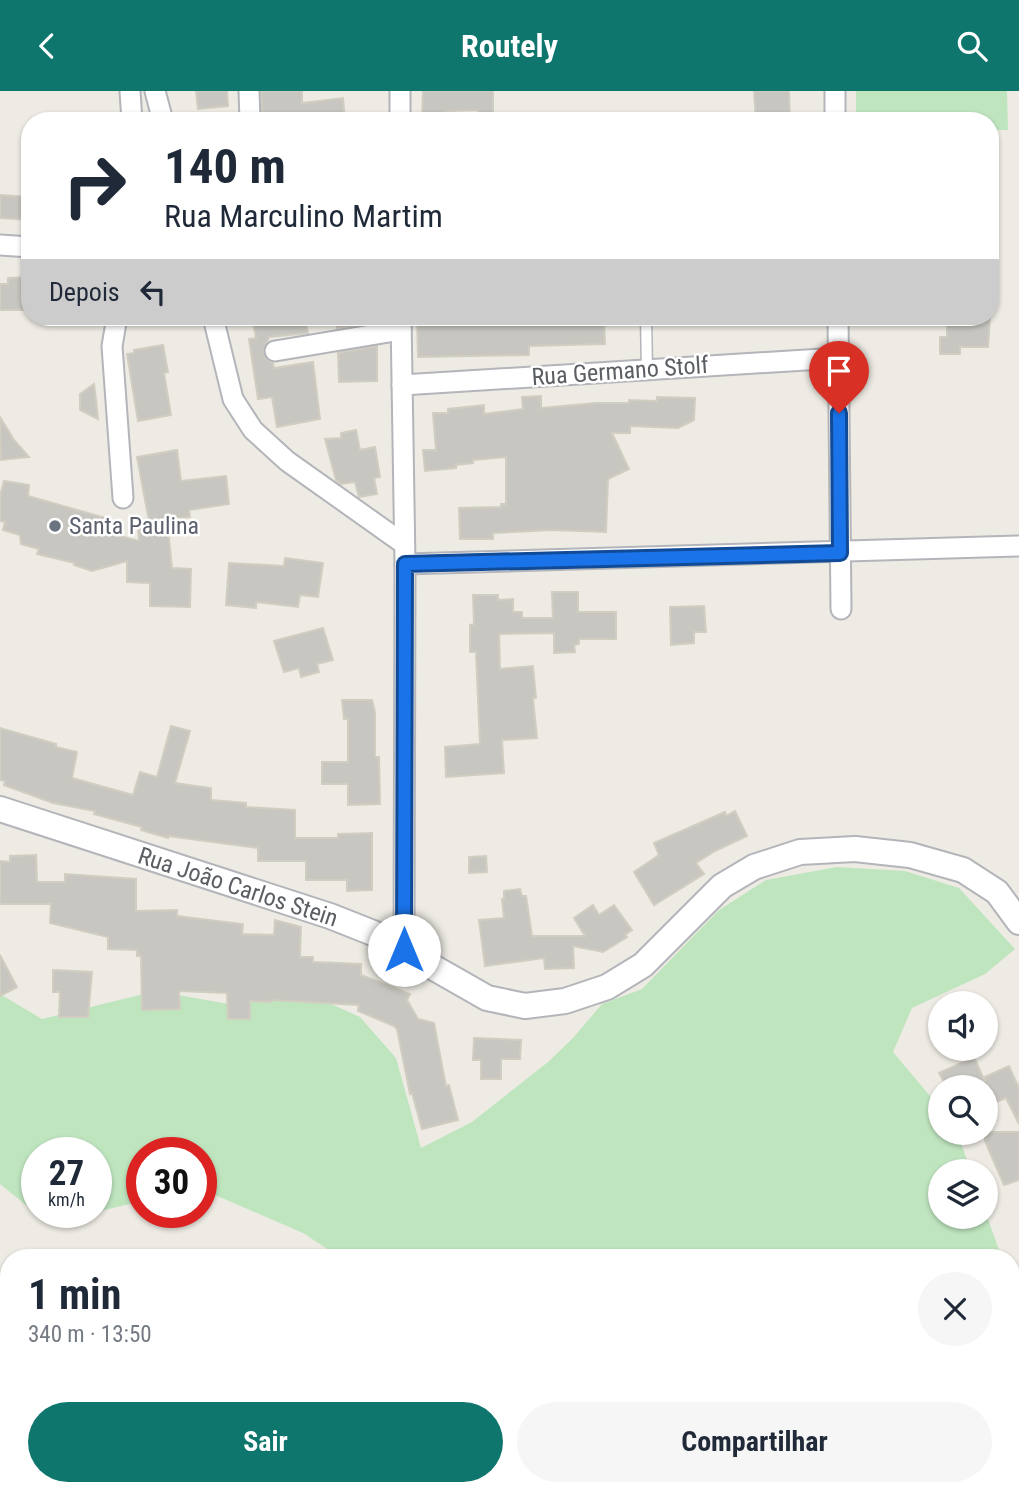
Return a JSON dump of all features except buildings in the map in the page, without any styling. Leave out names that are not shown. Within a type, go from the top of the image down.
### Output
[{"type":"street","points":[[130,91],[131,112]]},
{"type":"street","points":[[155,91],[161,112]]},
{"type":"street","points":[[249,91],[250,112]]},
{"type":"street","points":[[400,91],[400,112]]},
{"type":"street","points":[[835,91],[835,112]]},
{"type":"street","points":[[0,245],[21,246]]},
{"type":"street","points":[[115,326],[112,346],[123,498]]},
{"type":"street","points":[[215,326],[233,399],[253,430],[287,461],[404,544]]},
{"type":"street","points":[[275,351],[392,326]]},
{"type":"street","points":[[401,326],[405,564],[404,950]]},
{"type":"street","points":[[838,326],[841,609]]},
{"type":"street","name":"Rua Germano Stolf","points":[[402,385],[838,358]]},
{"type":"street","points":[[405,564],[1019,546]]},
{"type":"street","name":"Rua João Carlos Stein","points":[[0,809],[330,916],[373,933],[487,998],[525,1006],[565,1002],[607,987],[643,965],[723,886],[754,867],[800,852],[855,849],[909,855],[963,870],[997,892],[1019,922]]},
{"type":"lane","points":[[646,326],[647,370]]},
{"type":"green space","points":[[856,91],[1007,91],[1008,130],[999,130],[999,112],[856,112]]},
{"type":"green space","points":[[837,867],[905,871],[959,888],[1015,949],[985,974],[948,991],[928,991],[928,1001],[912,1008],[893,1052],[928,1094],[928,1145],[962,1145],[967,1159],[928,1159],[928,1229],[992,1229],[999,1249],[327,1249],[303,1233],[217,1196],[217,1137],[126,1137],[126,1205],[112,1208],[112,1137],[21,1137],[21,1201],[0,1184],[0,994],[42,1019],[156,991],[234,1005],[307,993],[360,1017],[396,1058],[421,1148],[472,1122],[548,1062],[602,1004],[642,989],[719,910],[766,880]]},
{"type":"place","name":"Santa Paulina","points":[[55,526]]},
{"type":"route","points":[[404,950],[405,564],[840,553],[839,413]]}]
